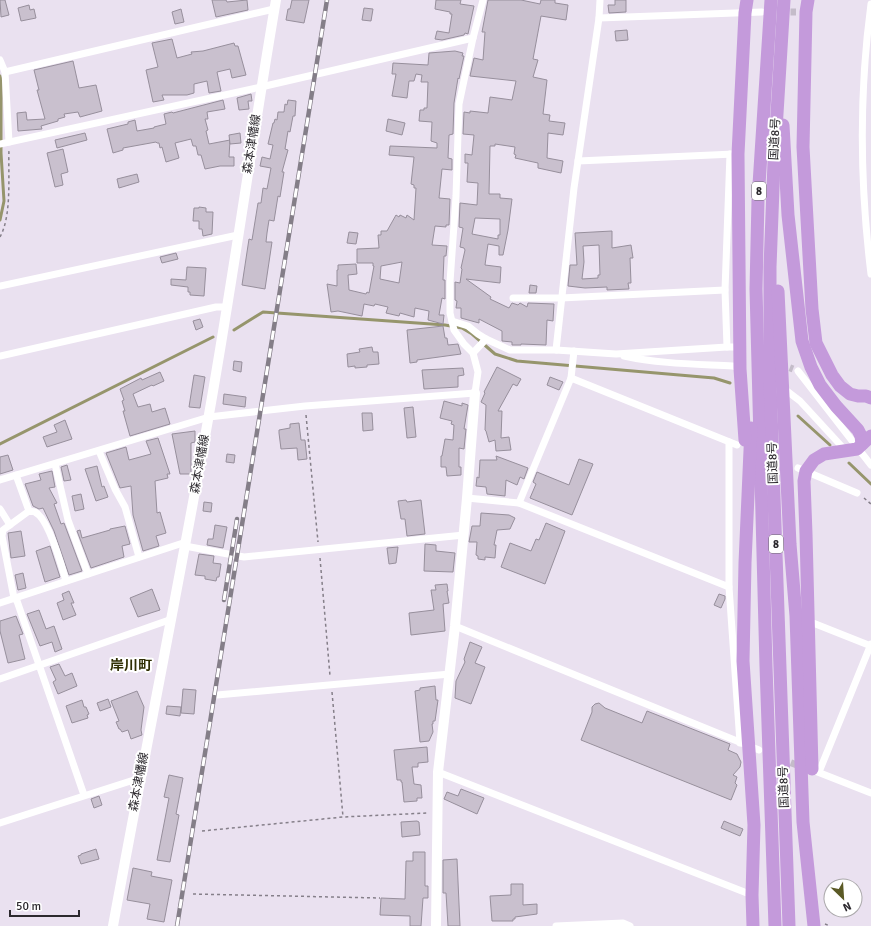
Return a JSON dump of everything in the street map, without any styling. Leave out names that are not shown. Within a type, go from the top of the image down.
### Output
[{"type":"highway","name":"国道8号","points":[[771,0],[758,200],[756,289],[775,926]]},
{"type":"highway","name":"国道8号","points":[[784,0],[774,162],[770,267],[770,382],[789,926]]},
{"type":"highway","points":[[746,6],[734,154],[740,369],[745,439],[745,481],[749,488]]},
{"type":"highway","points":[[805,8],[803,147],[812,309],[816,343],[832,375],[840,386],[850,394],[871,398]]},
{"type":"highway","points":[[780,62],[785,68],[783,124],[786,197],[792,264],[802,341],[813,372],[820,385],[836,406],[858,430],[861,436],[859,445],[824,454],[802,470],[804,481],[808,621],[807,768],[803,822],[814,926]]},
{"type":"highway","points":[[753,926],[752,895],[754,825],[743,661],[745,563],[751,439],[752,216],[758,200]]},
{"type":"highway","points":[[770,267],[777,281],[780,321],[790,544],[807,768]]},
{"type":"main road","name":"森本津幡線","points":[[113,926],[209,418],[275,4]]},
{"type":"main road","points":[[436,926],[438,772],[450,674],[464,535],[475,393]]},
{"type":"street","points":[[0,480],[209,418],[305,406],[475,393],[478,372],[473,353],[464,344],[453,325],[450,313],[450,282],[456,196],[459,104],[472,38],[482,0]]},
{"type":"street","points":[[556,350],[574,188],[600,0]]},
{"type":"street","points":[[5,72],[275,4]]},
{"type":"street","points":[[871,4],[862,112],[864,181],[871,274]]},
{"type":"street","points":[[598,18],[746,6],[762,12]]},
{"type":"street","points":[[0,60],[5,72],[4,143],[261,87],[472,38]]},
{"type":"street","points":[[453,325],[468,326],[483,342],[510,350],[556,350],[616,354],[730,347],[725,290],[734,154],[578,161]]},
{"type":"street","points":[[0,286],[238,234]]},
{"type":"street","points":[[514,298],[561,298],[725,290]]},
{"type":"street","points":[[0,356],[216,307],[226,307]]},
{"type":"street","points":[[473,353],[483,342]]},
{"type":"street","points":[[519,504],[571,378],[574,351]]},
{"type":"street","points":[[616,354],[639,360],[681,364],[733,366],[740,369]]},
{"type":"street","points":[[813,372],[796,370],[859,445],[871,466]]},
{"type":"street","points":[[571,378],[737,445]]},
{"type":"street","points":[[783,388],[859,445]]},
{"type":"street","points":[[455,626],[749,746],[729,587],[729,442]]},
{"type":"street","points":[[99,451],[115,490],[125,507],[139,557]]},
{"type":"street","points":[[55,464],[68,520],[88,574]]},
{"type":"street","points":[[802,470],[858,493]]},
{"type":"street","points":[[16,475],[29,511]]},
{"type":"street","points":[[467,498],[519,504],[729,587]]},
{"type":"street","points":[[0,509],[10,525]]},
{"type":"street","points":[[66,581],[61,561],[44,521],[36,512],[29,511],[3,530],[2,536],[14,598],[17,601],[40,665],[84,795]]},
{"type":"street","points":[[0,603],[139,557],[186,544],[244,557],[464,535]]},
{"type":"street","points":[[0,679],[172,619]]},
{"type":"street","points":[[808,621],[871,645],[807,768],[871,793]]},
{"type":"street","points":[[218,695],[450,674]]},
{"type":"street","points":[[438,772],[752,895]]},
{"type":"street","points":[[0,823],[140,778]]},
{"type":"street","points":[[556,926],[623,923],[630,926]]},
{"type":"path","points":[[0,237],[5,228],[7,214],[4,143]]},
{"type":"path","points":[[305,406],[343,817]]},
{"type":"path","points":[[858,493],[871,504]]},
{"type":"path","points":[[202,831],[343,817],[438,812]]},
{"type":"path","points":[[193,894],[380,898]]},
{"type":"building","points":[[0,0],[5,0],[9,15],[1,17]]},
{"type":"building","points":[[212,0],[226,0],[227,2],[247,0],[248,10],[216,17]]},
{"type":"building","points":[[292,0],[309,0],[304,23],[286,20],[288,9],[290,9]]},
{"type":"building","points":[[436,0],[461,0],[460,4],[474,6],[468,34],[465,33],[464,35],[442,40],[435,39],[437,31],[449,33],[452,14],[450,14],[450,12],[435,9]]},
{"type":"building","points":[[488,0],[521,0],[540,4],[541,0],[555,0],[555,3],[568,5],[566,20],[541,16],[533,59],[538,60],[533,77],[547,80],[543,114],[550,115],[549,121],[565,123],[563,135],[548,133],[547,158],[563,161],[561,173],[538,168],[538,163],[515,158],[515,147],[495,144],[495,146],[490,146],[489,194],[500,194],[500,198],[512,199],[503,255],[499,255],[499,246],[488,244],[485,265],[501,267],[500,283],[466,279],[491,297],[490,299],[509,308],[512,303],[518,305],[520,303],[527,307],[528,303],[554,304],[553,321],[547,320],[546,345],[512,345],[512,342],[502,341],[502,331],[479,319],[479,323],[461,318],[461,308],[456,308],[457,301],[455,300],[455,282],[460,283],[461,268],[465,250],[464,248],[460,247],[463,228],[459,227],[460,203],[477,205],[478,183],[467,182],[468,163],[465,163],[465,154],[472,155],[474,135],[463,134],[464,112],[470,113],[470,111],[488,113],[490,97],[512,100],[516,81],[470,76],[474,58],[483,60],[485,32],[482,32]],"holes":[[[475,218],[500,219],[500,235],[498,235],[498,239],[472,234]]]},
{"type":"building","points":[[615,0],[626,0],[626,12],[609,13],[608,5],[615,5]]},
{"type":"building","points":[[29,5],[30,10],[34,9],[36,18],[21,21],[18,8]]},
{"type":"building","points":[[364,8],[373,9],[371,21],[362,20]]},
{"type":"building","points":[[181,9],[184,22],[175,24],[172,12]]},
{"type":"building","points":[[627,30],[628,40],[616,41],[615,31]]},
{"type":"building","points":[[172,39],[177,58],[192,54],[191,52],[203,51],[234,43],[235,46],[238,46],[246,75],[232,78],[230,69],[217,72],[221,91],[209,93],[207,81],[194,84],[194,93],[187,95],[162,95],[164,100],[153,102],[146,70],[158,67],[152,43]]},
{"type":"building","points":[[455,51],[463,53],[462,56],[464,56],[459,79],[458,78],[454,103],[453,134],[449,135],[448,158],[452,159],[452,170],[442,169],[439,198],[450,199],[449,225],[446,225],[446,227],[435,226],[432,245],[447,246],[446,256],[444,256],[443,280],[445,280],[445,299],[442,298],[439,315],[444,315],[443,324],[428,320],[429,311],[415,308],[414,317],[400,313],[399,316],[386,313],[388,307],[375,304],[374,306],[364,304],[362,316],[338,311],[331,312],[327,284],[337,286],[338,265],[356,264],[357,274],[348,275],[349,290],[366,294],[367,292],[369,293],[374,266],[373,263],[357,263],[357,249],[379,248],[378,235],[381,235],[381,231],[387,231],[396,215],[406,218],[407,215],[414,220],[416,188],[414,188],[414,185],[411,184],[414,157],[389,155],[390,146],[437,148],[437,143],[431,141],[432,122],[419,121],[420,110],[427,108],[428,82],[421,82],[422,75],[416,74],[414,81],[409,81],[407,98],[392,96],[396,74],[392,74],[393,63],[428,65],[429,53]],"holes":[[[402,262],[399,283],[380,279],[381,266]]]},
{"type":"building","points":[[73,61],[79,88],[96,85],[102,111],[80,117],[78,112],[64,114],[65,117],[58,119],[58,121],[41,126],[42,129],[18,131],[17,113],[26,112],[27,120],[45,119],[37,90],[39,90],[34,70]]},
{"type":"building","points":[[251,94],[252,101],[248,101],[249,109],[239,110],[237,98]]},
{"type":"building","points":[[223,100],[225,109],[207,112],[208,119],[205,119],[208,130],[206,131],[209,144],[230,140],[229,157],[234,157],[234,166],[220,166],[205,169],[201,155],[198,155],[196,146],[193,146],[191,139],[175,143],[179,158],[166,162],[162,147],[160,148],[159,143],[156,142],[123,148],[123,150],[113,153],[107,129],[128,124],[128,122],[135,120],[137,131],[154,128],[166,124],[164,114]]},
{"type":"building","points":[[288,100],[296,101],[295,116],[293,116],[290,132],[288,131],[285,149],[288,150],[282,172],[284,172],[280,197],[278,196],[274,221],[269,220],[266,242],[272,242],[265,289],[242,285],[249,239],[252,240],[258,203],[261,203],[263,188],[267,189],[271,168],[260,166],[262,157],[270,159],[273,145],[268,144],[273,123],[275,119],[277,120],[278,112],[284,112],[285,104],[287,105]]},
{"type":"building","points":[[388,119],[405,123],[402,135],[386,131]]},
{"type":"building","points":[[85,133],[87,140],[57,148],[55,140]]},
{"type":"building","points":[[240,133],[241,143],[230,144],[229,135]]},
{"type":"building","points":[[63,149],[68,172],[61,174],[63,185],[55,187],[47,153]]},
{"type":"building","points":[[137,174],[139,182],[119,188],[117,179]]},
{"type":"building","points":[[194,208],[206,208],[206,212],[213,212],[212,234],[203,236],[202,229],[199,229],[199,221],[193,221]]},
{"type":"building","points":[[612,231],[612,248],[631,245],[633,258],[630,258],[631,283],[628,283],[629,289],[607,290],[607,287],[585,288],[568,286],[570,265],[577,265],[575,233]],"holes":[[[599,245],[600,275],[598,275],[598,278],[582,279],[584,262],[583,246]]]},
{"type":"building","points":[[349,232],[358,233],[356,244],[347,243]]},
{"type":"building","points":[[176,253],[178,259],[162,263],[160,257]]},
{"type":"building","points":[[187,267],[206,268],[204,296],[190,295],[190,292],[188,292],[188,287],[171,285],[171,279],[186,280]]},
{"type":"building","points":[[530,285],[537,286],[536,293],[529,293]]},
{"type":"building","points":[[200,319],[203,327],[196,330],[193,321]]},
{"type":"building","points":[[443,326],[448,345],[458,344],[461,354],[417,360],[417,362],[410,363],[407,330]]},
{"type":"building","points":[[372,347],[373,352],[378,352],[379,364],[367,365],[367,367],[348,367],[347,354],[360,352],[359,349]]},
{"type":"building","points":[[234,361],[242,362],[241,372],[233,370]]},
{"type":"building","points":[[497,367],[521,379],[517,386],[513,384],[498,411],[502,411],[501,438],[509,437],[511,450],[496,451],[495,440],[489,442],[485,430],[486,405],[481,402],[485,393],[484,392]]},
{"type":"building","points":[[463,368],[464,375],[458,376],[458,387],[424,389],[422,370]]},
{"type":"building","points":[[160,372],[164,381],[133,394],[138,407],[150,404],[152,412],[165,408],[170,424],[130,436],[123,411],[125,411],[122,401],[124,400],[120,389],[141,378],[142,380]]},
{"type":"building","points":[[194,375],[205,377],[200,408],[189,407]]},
{"type":"building","points":[[550,377],[563,382],[559,390],[547,385]]},
{"type":"building","points":[[224,394],[246,397],[245,407],[223,404]]},
{"type":"building","points":[[444,401],[462,406],[462,403],[468,405],[464,429],[466,429],[464,449],[459,448],[459,467],[461,467],[461,475],[447,476],[446,467],[441,467],[441,456],[445,439],[453,440],[454,425],[451,424],[452,421],[440,418]]},
{"type":"building","points":[[413,407],[416,437],[407,438],[404,408]]},
{"type":"building","points":[[362,413],[372,413],[373,430],[363,431]]},
{"type":"building","points":[[65,420],[72,439],[47,447],[43,437],[57,432],[54,425]]},
{"type":"building","points":[[299,423],[301,440],[305,440],[307,459],[298,460],[297,448],[281,449],[279,430],[290,428],[290,424]]},
{"type":"building","points":[[195,431],[195,442],[191,443],[191,474],[180,474],[172,434]]},
{"type":"building","points":[[158,438],[170,474],[167,474],[168,478],[155,481],[157,513],[160,512],[166,533],[156,536],[159,546],[143,551],[133,515],[131,486],[120,488],[106,453],[126,447],[129,460],[151,454],[146,441]]},
{"type":"building","points":[[227,454],[235,455],[234,463],[226,462]]},
{"type":"building","points":[[8,455],[13,470],[0,474],[0,457]]},
{"type":"building","points":[[496,456],[528,468],[524,479],[520,477],[517,485],[506,480],[505,496],[487,494],[486,487],[476,486],[477,477],[479,478],[480,460],[497,460]]},
{"type":"building","points":[[579,459],[593,464],[572,515],[530,498],[536,484],[533,482],[537,472],[569,485]]},
{"type":"building","points":[[67,465],[71,480],[64,481],[61,467]]},
{"type":"building","points":[[97,466],[102,487],[104,486],[108,497],[96,501],[85,469]]},
{"type":"building","points":[[52,471],[55,487],[49,488],[57,503],[54,504],[61,524],[64,523],[82,571],[69,575],[54,531],[43,508],[39,509],[33,506],[25,484],[41,480],[39,474]]},
{"type":"building","points":[[81,494],[84,509],[75,511],[72,496]]},
{"type":"building","points":[[406,500],[407,502],[421,500],[425,534],[407,536],[405,519],[401,519],[398,501]]},
{"type":"building","points":[[204,502],[212,503],[211,512],[203,511]]},
{"type":"building","points":[[481,513],[509,515],[515,518],[510,529],[497,530],[494,545],[496,545],[495,558],[485,557],[485,560],[478,559],[478,556],[476,555],[477,542],[469,542],[472,526],[480,526]]},
{"type":"building","points":[[546,523],[565,531],[545,584],[501,567],[510,543],[531,551],[536,539],[539,540]]},
{"type":"building","points":[[215,525],[227,527],[223,548],[207,545],[208,539],[213,539]]},
{"type":"building","points":[[125,526],[130,544],[122,546],[124,557],[91,568],[77,531],[80,530],[82,538]]},
{"type":"building","points":[[21,531],[25,556],[11,558],[8,533]]},
{"type":"building","points":[[425,544],[436,545],[436,551],[455,553],[453,572],[424,571]]},
{"type":"building","points":[[50,546],[60,577],[45,582],[36,551]]},
{"type":"building","points":[[398,547],[396,563],[389,564],[387,548]]},
{"type":"building","points":[[199,554],[214,556],[213,563],[221,564],[219,577],[217,577],[216,581],[205,579],[205,576],[195,575]]},
{"type":"building","points":[[23,573],[26,588],[18,590],[15,575]]},
{"type":"building","points":[[447,584],[449,603],[443,604],[445,631],[411,635],[409,613],[434,610],[431,590],[436,590],[435,585]]},
{"type":"building","points":[[152,589],[160,610],[138,617],[130,598]]},
{"type":"building","points":[[69,591],[74,603],[71,603],[76,615],[63,620],[57,603],[64,600],[62,594]]},
{"type":"building","points":[[719,594],[725,596],[721,608],[714,605]]},
{"type":"building","points":[[39,610],[46,629],[54,626],[62,649],[55,652],[52,642],[40,646],[27,614]]},
{"type":"building","points":[[16,616],[23,634],[19,635],[25,659],[8,663],[0,631],[0,621]]},
{"type":"building","points":[[470,642],[482,647],[475,663],[485,667],[471,704],[455,698],[456,681],[465,662],[464,659]]},
{"type":"building","points":[[59,664],[65,676],[72,673],[77,686],[58,694],[53,682],[56,680],[50,667]]},
{"type":"building","points":[[435,686],[436,700],[438,700],[435,721],[433,721],[432,724],[433,732],[429,741],[420,742],[415,691],[420,690],[420,688]]},
{"type":"building","points":[[183,689],[196,690],[194,714],[181,713]]},
{"type":"building","points":[[137,691],[144,707],[141,730],[142,735],[131,739],[128,730],[122,732],[119,729],[116,722],[119,721],[111,701]]},
{"type":"building","points":[[108,699],[111,707],[100,711],[97,703]]},
{"type":"building","points":[[82,700],[84,707],[86,707],[89,714],[87,715],[88,718],[72,723],[66,706]]},
{"type":"building","points":[[599,703],[605,708],[642,723],[647,711],[730,744],[728,750],[737,754],[741,762],[740,767],[733,775],[737,777],[735,783],[737,785],[731,800],[581,740],[592,712],[592,707]]},
{"type":"building","points":[[167,706],[181,707],[180,716],[166,714]]},
{"type":"building","points":[[427,747],[428,762],[418,763],[418,767],[412,767],[414,784],[421,785],[422,798],[417,798],[417,801],[404,802],[402,782],[401,780],[397,780],[394,750]]},
{"type":"building","points":[[169,775],[183,778],[176,814],[179,815],[170,862],[157,860],[169,798],[164,797]]},
{"type":"building","points":[[461,789],[484,798],[477,814],[444,799],[447,792],[458,796]]},
{"type":"building","points":[[99,796],[102,805],[94,808],[91,799]]},
{"type":"building","points":[[724,821],[743,829],[740,836],[721,828]]},
{"type":"building","points":[[401,822],[419,822],[420,835],[402,837]]},
{"type":"building","points":[[96,849],[99,859],[81,864],[78,856]]},
{"type":"building","points":[[413,852],[425,852],[425,886],[428,886],[428,898],[423,898],[421,926],[410,926],[410,916],[380,915],[381,898],[405,899],[406,861],[413,861]]},
{"type":"building","points":[[457,859],[460,926],[448,926],[446,893],[443,893],[443,860]]},
{"type":"building","points":[[133,868],[152,872],[151,876],[172,880],[164,922],[147,919],[150,904],[127,900]]},
{"type":"building","points":[[511,884],[523,884],[523,905],[537,904],[537,914],[515,917],[513,921],[492,921],[490,896],[511,895]]},
{"type":"waterway","points":[[0,76],[1,153],[4,201],[0,220]]},
{"type":"waterway","points":[[234,330],[263,312],[445,325],[462,328],[472,334],[495,354],[517,361],[714,378],[730,383]]},
{"type":"waterway","points":[[0,444],[213,337]]},
{"type":"waterway","points":[[798,416],[830,445]]},
{"type":"waterway","points":[[849,463],[871,484]]},
{"type":"tunnel","points":[[780,12],[796,12]]},
{"type":"tunnel","points":[[780,364],[793,369]]},
{"type":"tunnel","points":[[781,759],[797,765]]},
{"type":"railway","points":[[177,926],[327,0]]},
{"type":"railway","points":[[224,600],[237,519]]},
{"type":"district","name":"岸川町","points":[[131,665]]}]
